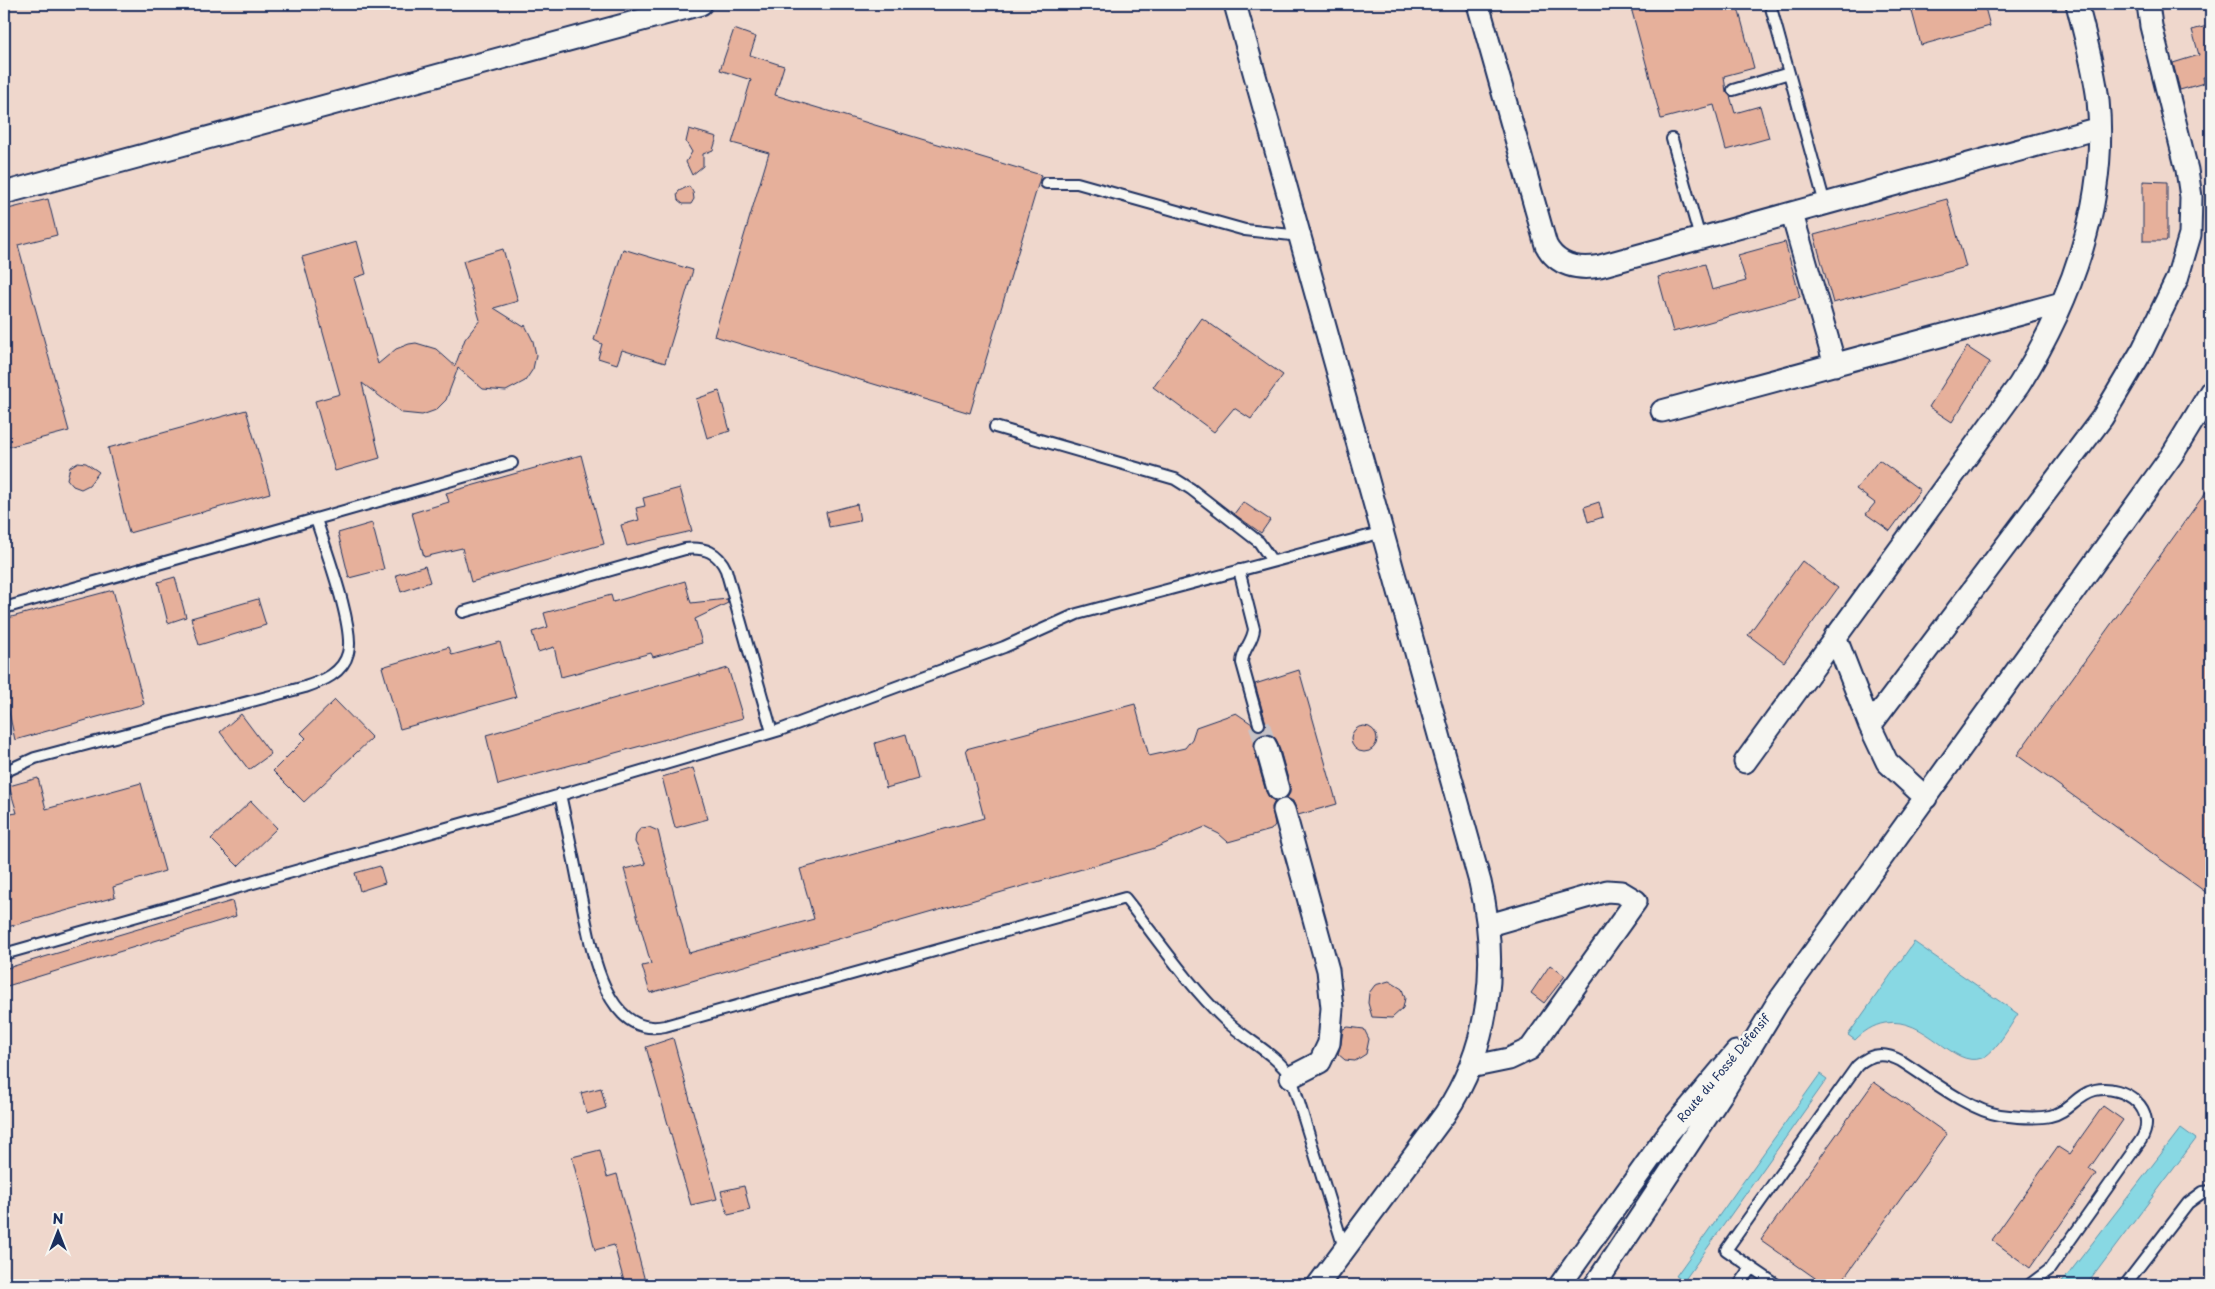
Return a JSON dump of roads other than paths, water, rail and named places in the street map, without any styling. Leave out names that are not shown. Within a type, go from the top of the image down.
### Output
[{"type":"street","points":[[4,193],[700,4]]},
{"type":"street","points":[[1235,4],[1480,882],[1489,925],[1491,964],[1487,1007],[1470,1067],[1445,1114],[1318,1285]]},
{"type":"street","points":[[1478,4],[1546,245],[1556,259],[1573,266],[1591,267],[1792,214],[2099,128]]},
{"type":"street","points":[[1745,762],[2019,384],[2040,349],[2062,303],[2080,254],[2095,196],[2099,170],[2099,128],[2096,87],[2077,4]]},
{"type":"street","points":[[1870,726],[2102,418],[2152,332],[2183,263],[2192,222],[2190,184],[2151,26],[2148,4]]},
{"type":"street","points":[[1792,214],[1835,365]]},
{"type":"street","points":[[1662,411],[2062,303]]},
{"type":"street","points":[[1778,1002],[2172,455],[2211,391]]},
{"type":"street","points":[[1835,636],[1886,762],[1926,798]]},
{"type":"street","points":[[1266,746],[1278,789]]},
{"type":"street","points":[[1284,810],[1328,970],[1332,1008],[1329,1043],[1320,1062],[1291,1078]]},
{"type":"street","points":[[1470,1067],[1509,1059],[1530,1049],[1636,901],[1621,892],[1607,891],[1489,925]]},
{"type":"street","name":"Route du Fossé Défensif","points":[[1560,1285],[1675,1124],[1778,1002]]},
{"type":"street","name":"Route du Fossé Défensif","points":[[1595,1285],[1725,1089],[1778,1002]]},
{"type":"lane","points":[[1770,4],[1825,204]]},
{"type":"lane","points":[[1733,90],[1789,74]]},
{"type":"lane","points":[[1672,139],[1700,238]]},
{"type":"lane","points":[[1046,183],[1077,183],[1253,232],[1300,236]]},
{"type":"lane","points":[[995,427],[1175,479],[1191,488],[1259,542],[1272,561]]},
{"type":"lane","points":[[4,608],[512,463]]},
{"type":"lane","points":[[4,772],[35,758],[305,687],[329,678],[338,671],[348,654],[348,630],[316,519]]},
{"type":"lane","points":[[4,954],[772,732],[1004,647],[1077,614],[1383,532]]},
{"type":"lane","points":[[463,612],[694,548],[711,551],[723,562],[726,570],[772,732]]},
{"type":"lane","points":[[1239,570],[1254,629],[1242,663],[1259,724]]},
{"type":"lane","points":[[560,794],[597,968],[602,982],[616,1005],[630,1020],[650,1028],[665,1026],[1125,898],[1205,999],[1225,1020],[1281,1064],[1291,1078],[1345,1249]]},
{"type":"lane","points":[[1777,1285],[1726,1250],[1857,1066],[1868,1057],[1886,1055],[1901,1060],[1976,1108],[2000,1115],[2050,1116],[2064,1110],[2083,1095],[2102,1089],[2128,1095],[2145,1111],[2147,1126],[2141,1140],[2049,1270],[2029,1285]]},
{"type":"lane","points":[[2125,1285],[2188,1203],[2203,1192],[2211,1191]]},
{"type":"lane","points":[[1739,1285],[1751,1268]]},
{"type":"water","points":[[1914,942],[2018,1014],[2002,1039],[1987,1055],[1982,1058],[1971,1059],[1960,1056],[1914,1027],[1900,1023],[1876,1025],[1855,1040],[1848,1035]]},
{"type":"water","points":[[1820,1074],[1827,1079],[1684,1281],[1676,1276]]},
{"type":"water","points":[[2181,1128],[2196,1139],[2091,1279],[2081,1285],[2060,1285]]},
{"type":"tunnel","points":[[1259,724],[1266,746]]}]
